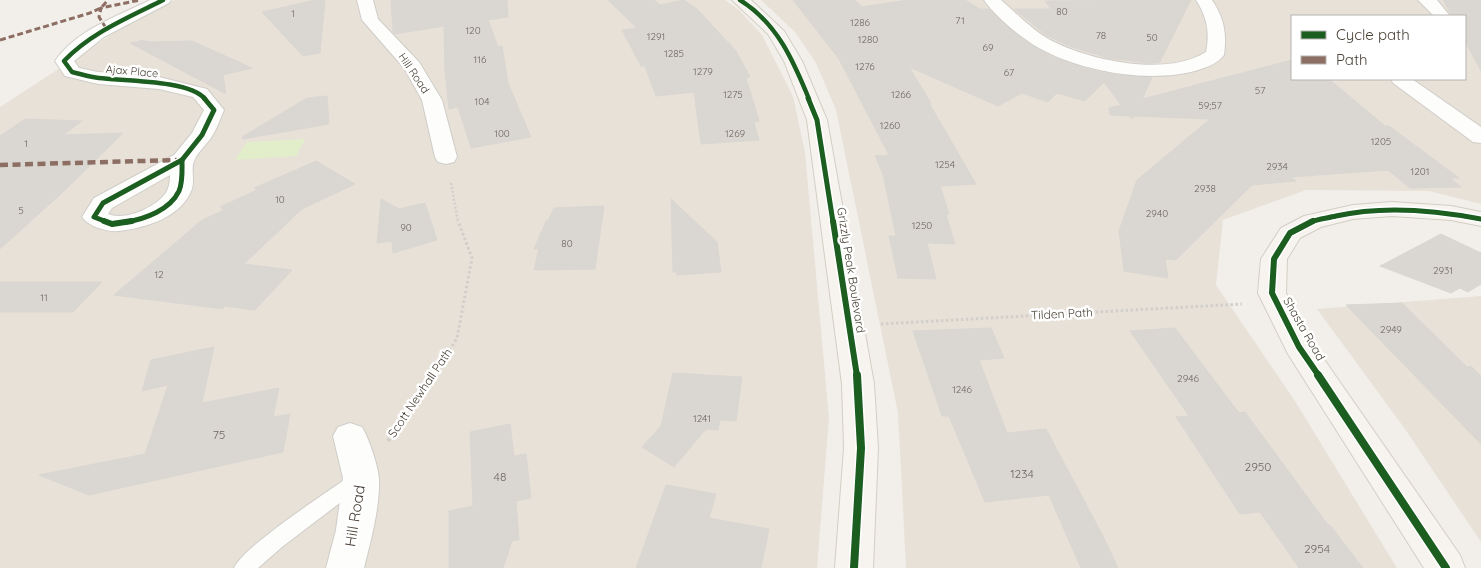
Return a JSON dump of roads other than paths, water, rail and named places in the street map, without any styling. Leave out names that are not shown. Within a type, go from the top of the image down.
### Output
[{"type":"street","name":"Ajax Place","points":[[163,0],[106,28],[76,46],[64,61],[72,72],[98,78],[158,83],[200,93],[214,110],[202,135],[182,160]]},
{"type":"street","name":"Hill Road","points":[[365,0],[370,20],[412,66],[432,100],[446,156]]},
{"type":"street","name":"Grizzly Peak Boulevard","points":[[740,0],[751,7],[775,31],[793,61],[811,102],[821,143],[858,384],[861,448],[854,568]]},
{"type":"street","points":[[992,0],[1029,33],[1067,54],[1102,64],[1163,70],[1202,63],[1215,55],[1218,34],[1214,14],[1204,0]]},
{"type":"street","points":[[1426,0],[1435,6],[1441,15]]},
{"type":"street","points":[[1401,80],[1481,137]]},
{"type":"street","name":"Shasta Road","points":[[1446,568],[1299,347],[1272,293],[1274,259],[1290,233],[1314,221],[1353,212],[1392,209],[1451,213],[1481,219]]},
{"type":"street","name":"Hill Road","points":[[345,568],[355,530],[361,478],[350,436]]},
{"type":"lane","points":[[244,568],[275,541],[361,478]]}]
